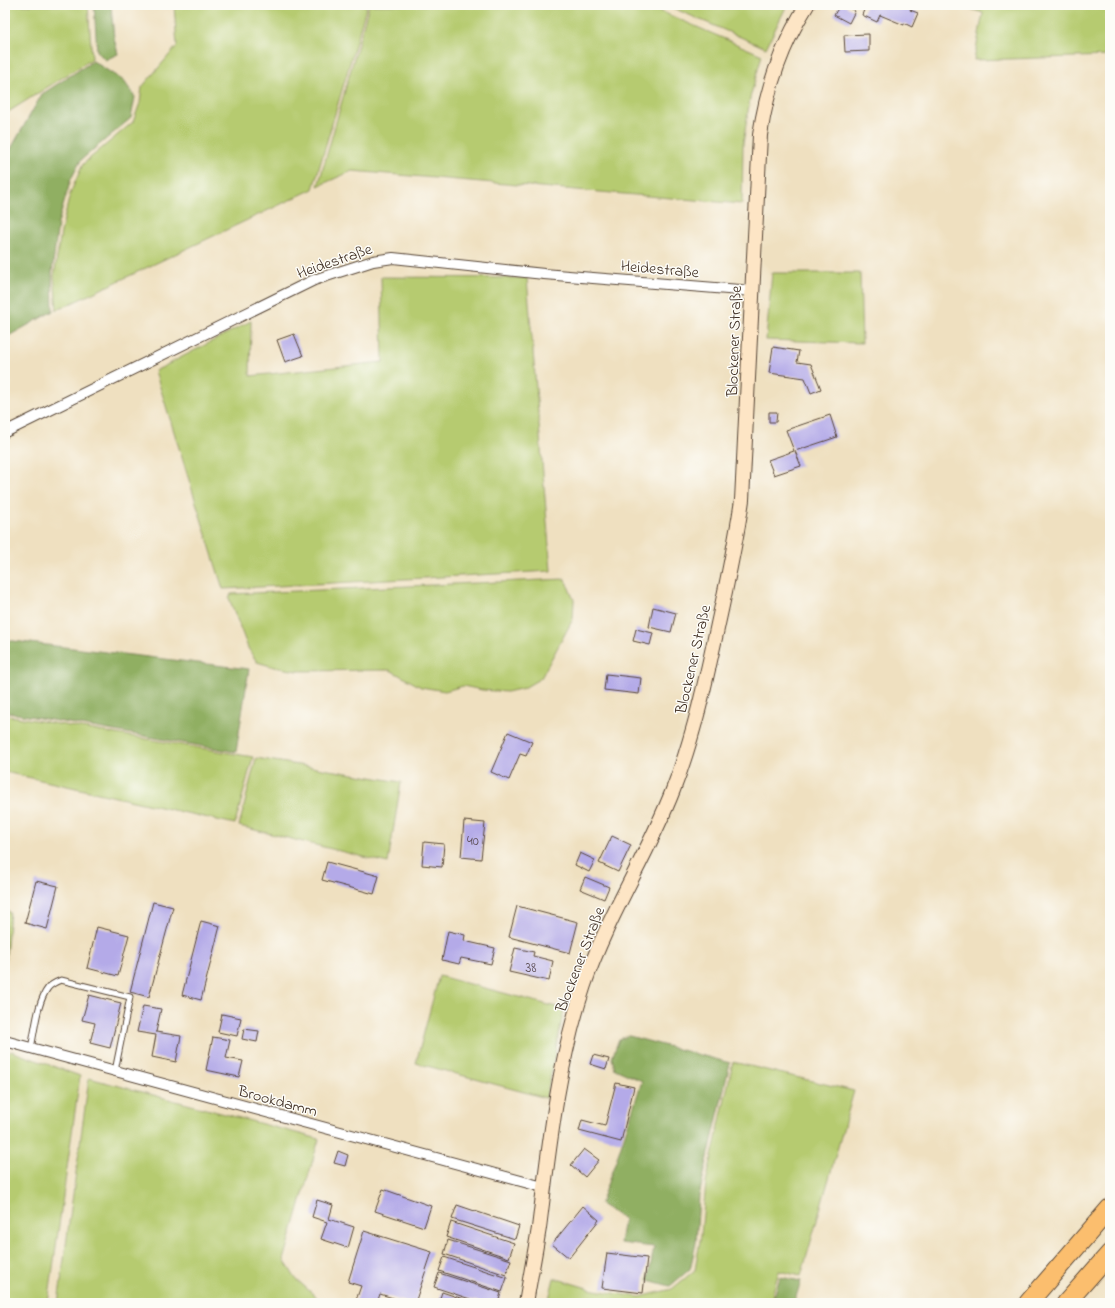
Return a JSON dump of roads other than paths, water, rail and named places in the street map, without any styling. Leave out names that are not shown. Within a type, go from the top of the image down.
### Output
[{"type":"highway","points":[[1028,1303],[1110,1208]]},
{"type":"highway","points":[[1066,1303],[1110,1253]]},
{"type":"street","name":"Blockener Straße","points":[[526,1303],[563,1066],[583,991],[609,924],[673,791],[692,735],[713,648],[737,533],[742,500],[758,164],[764,110],[774,73],[785,45],[795,23],[806,5]]},
{"type":"street","name":"Heidestraße","points":[[5,432],[314,280],[373,261],[393,258],[544,274],[752,291]]},
{"type":"street","name":"Brookdamm","points":[[5,1041],[543,1187]]},
{"type":"lane","points":[[31,1048],[41,1003],[48,989],[54,983],[60,980],[130,997],[115,1071]]}]
